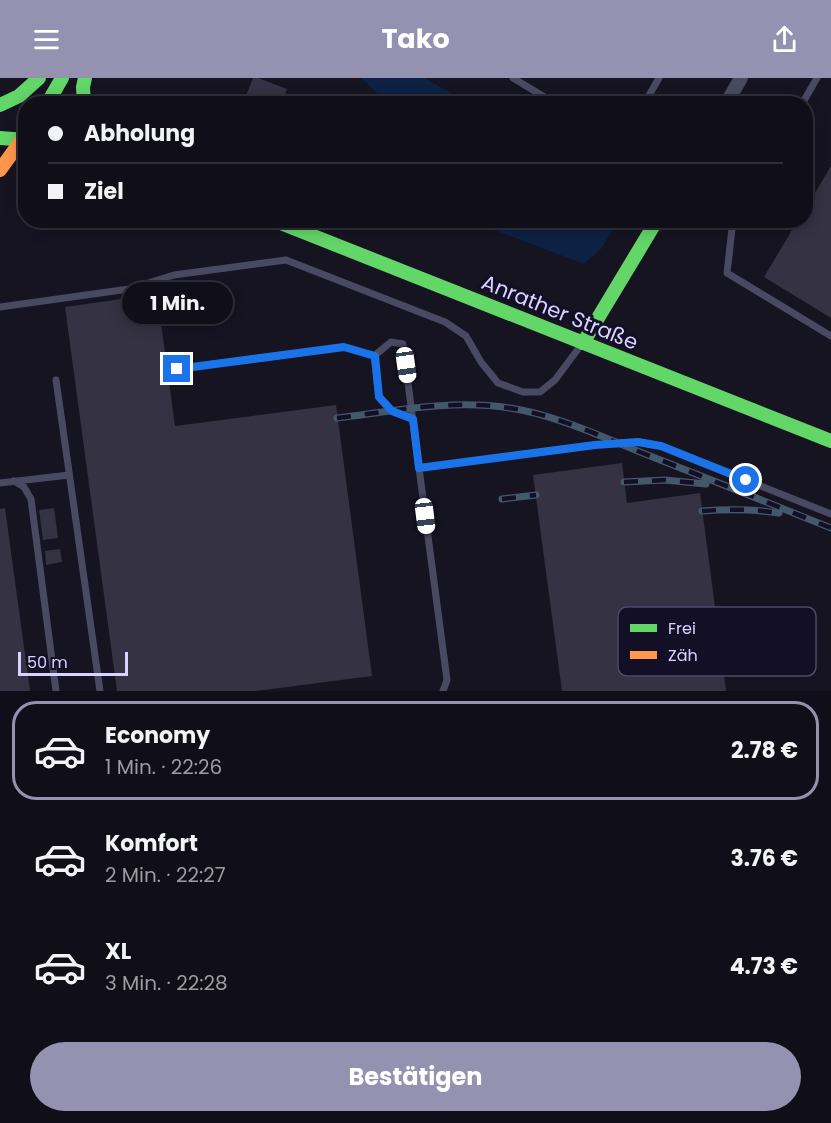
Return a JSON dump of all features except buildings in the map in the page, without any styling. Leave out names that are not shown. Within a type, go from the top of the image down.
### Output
[{"type":"main road","points":[[19,96],[39,78]]},
{"type":"main road","points":[[51,96],[62,78]]},
{"type":"main road","points":[[84,96],[85,78]]},
{"type":"main road","points":[[0,105],[18,96]]},
{"type":"main road","points":[[0,138],[18,138]]},
{"type":"main road","points":[[0,170],[18,146]]},
{"type":"main road","name":"Anrather Straße","points":[[293,228],[831,441]]},
{"type":"main road","points":[[583,343],[652,228]]},
{"type":"street","points":[[731,96],[741,78]]},
{"type":"lane","points":[[513,78],[543,96]]},
{"type":"lane","points":[[649,96],[659,78]]},
{"type":"lane","points":[[807,96],[817,78]]},
{"type":"lane","points":[[732,228],[727,273],[831,336]]},
{"type":"lane","points":[[0,307],[129,289],[174,275],[286,260],[445,322],[466,336],[481,362],[498,383],[523,392],[540,392],[555,380],[583,343]]},
{"type":"lane","points":[[375,356],[391,342],[403,344],[447,680],[443,691]]},
{"type":"lane","points":[[177,369],[344,347],[375,356]]},
{"type":"lane","points":[[375,356],[379,397],[392,411],[413,419]]},
{"type":"lane","points":[[56,380],[100,691]]},
{"type":"lane","points":[[419,468],[595,445],[638,442],[661,446],[831,514]]},
{"type":"lane","points":[[0,483],[69,474]]},
{"type":"lane","points":[[14,481],[24,488],[31,498],[56,691]]},
{"type":"water","points":[[361,78],[425,78],[456,96],[379,96]]},
{"type":"water","points":[[489,228],[614,228],[601,249],[584,264]]},
{"type":"railway","points":[[337,418],[445,405],[488,406],[527,411],[576,426],[831,528]]},
{"type":"railway","points":[[624,482],[665,480],[706,484]]},
{"type":"railway","points":[[502,499],[536,495]]},
{"type":"railway","points":[[702,511],[740,510],[779,513]]},
{"type":"traffic: fast","points":[[19,96],[39,78]]},
{"type":"traffic: fast","points":[[52,96],[62,78]]},
{"type":"traffic: fast","points":[[84,96],[85,78]]},
{"type":"traffic: fast","points":[[0,105],[18,96]]},
{"type":"traffic: fast","points":[[0,138],[18,139]]},
{"type":"traffic: fast","points":[[293,228],[831,441]]},
{"type":"traffic: fast","points":[[583,343],[652,228]]},
{"type":"traffic: slow","points":[[0,170],[18,145]]},
{"type":"route","points":[[177,369],[344,347],[375,356],[379,397],[392,411],[413,419],[419,468],[595,445],[638,442],[661,446],[746,480]]}]
